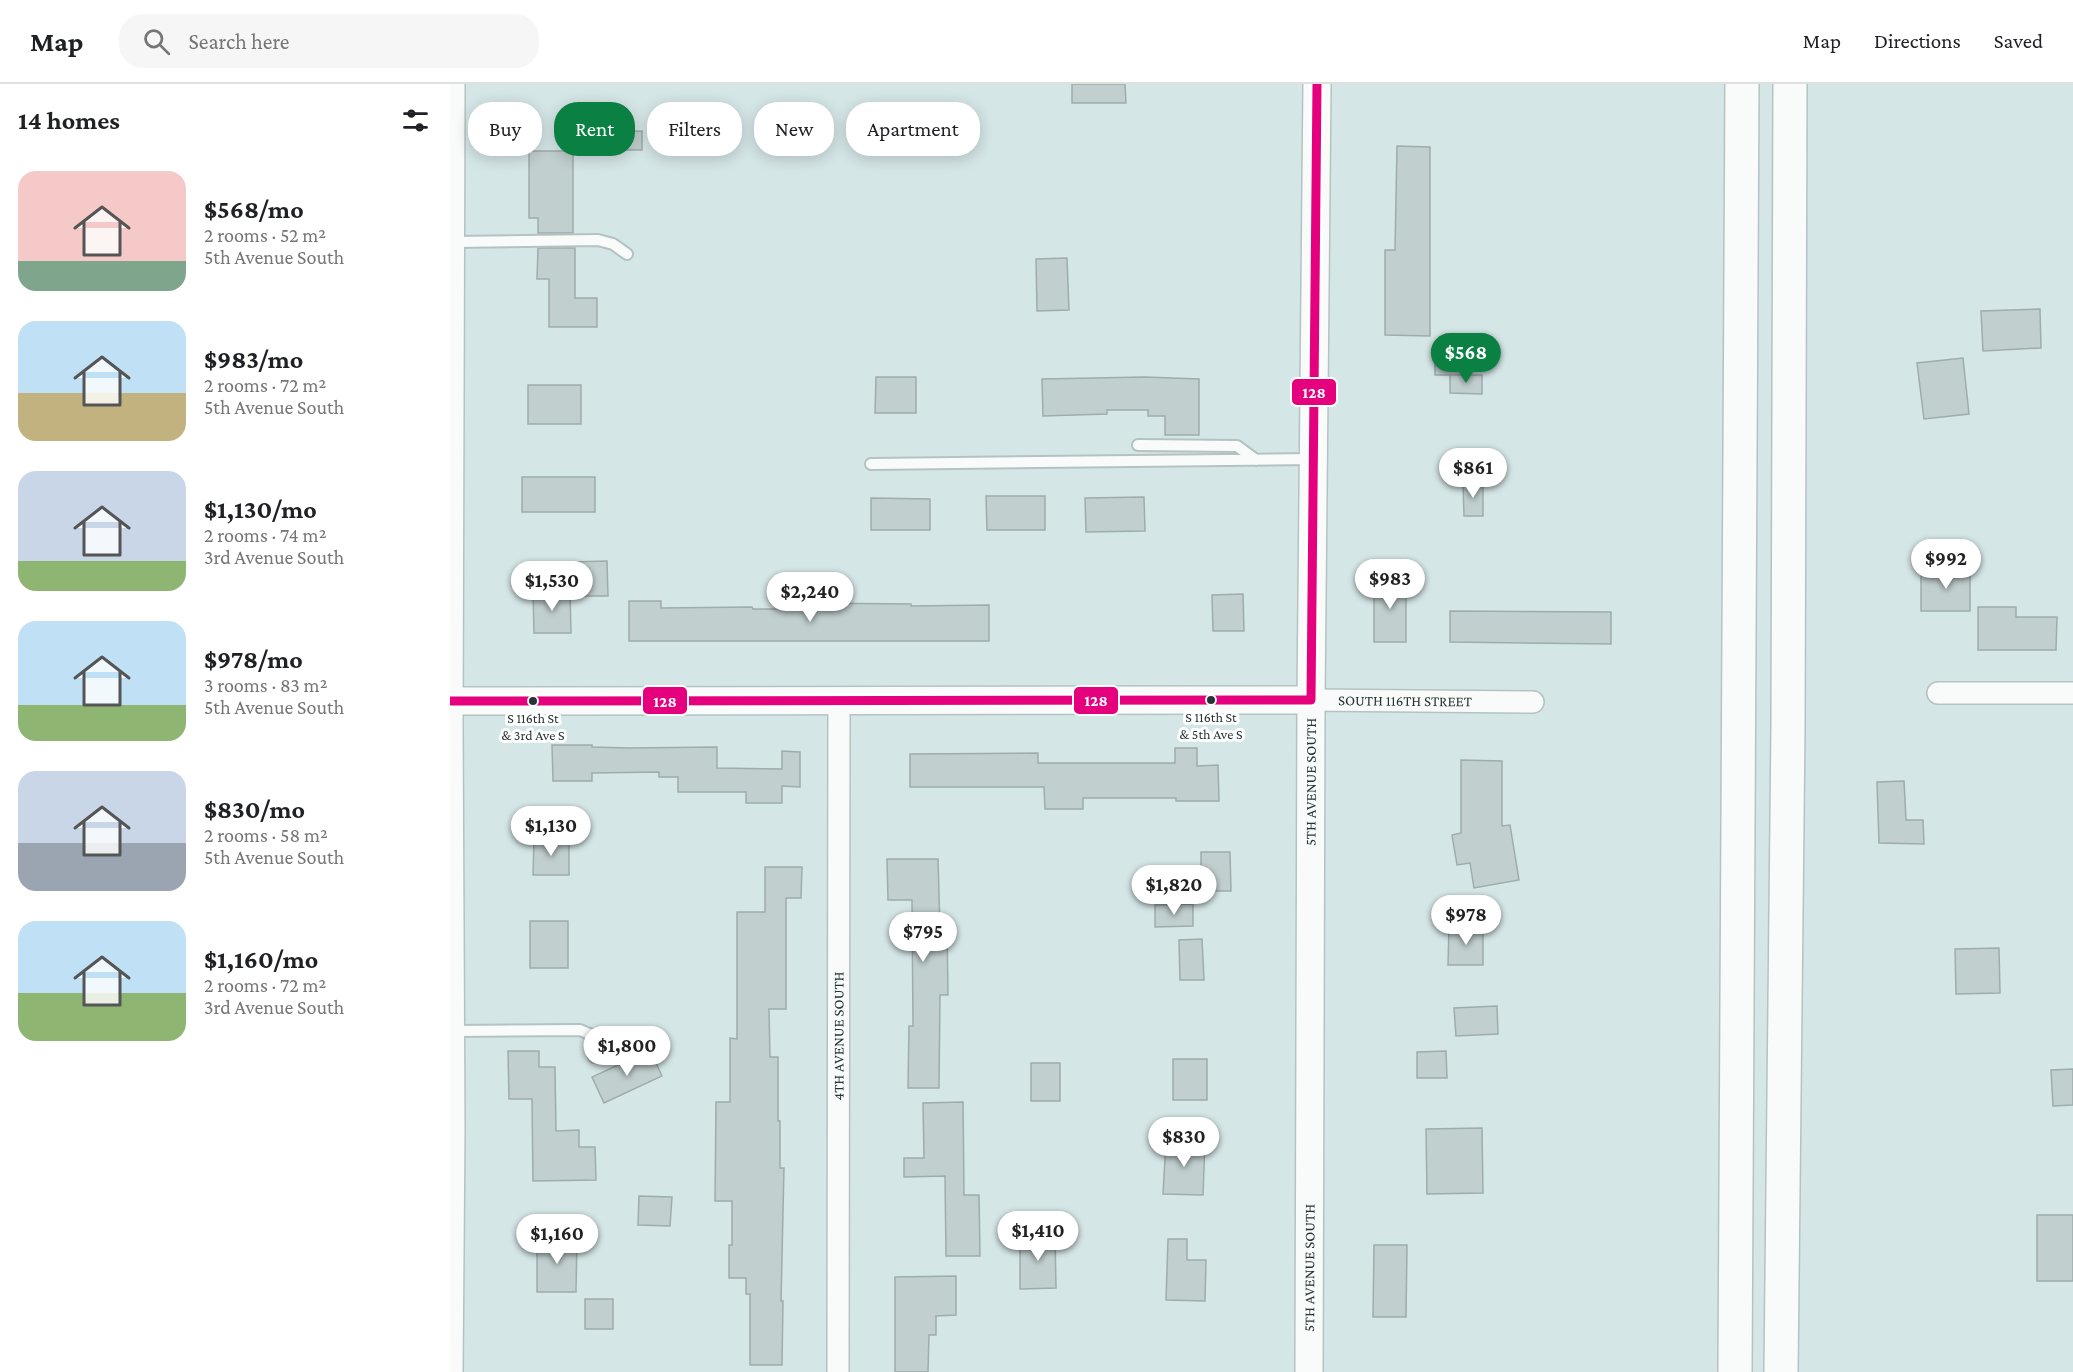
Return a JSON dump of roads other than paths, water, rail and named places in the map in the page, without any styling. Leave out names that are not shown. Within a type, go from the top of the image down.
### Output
[{"type":"highway","points":[[1735,1372],[1742,84]]},
{"type":"highway","points":[[1781,1372],[1788,727],[1790,84]]},
{"type":"street","points":[[452,1372],[454,1031],[451,701],[454,84]]},
{"type":"street","name":"5TH AVENUE SOUTH","points":[[1309,1372],[1311,700],[1317,84]]},
{"type":"street","points":[[1938,693],[2073,693]]},
{"type":"street","name":"SOUTH 116TH STREET","points":[[451,701],[839,699],[1533,702]]},
{"type":"street","name":"4TH AVENUE SOUTH","points":[[838,1372],[839,699]]},
{"type":"lane","points":[[454,242],[598,240],[613,244],[627,254]]},
{"type":"lane","points":[[1138,445],[1237,446],[1256,460]]},
{"type":"lane","points":[[872,464],[1314,459]]},
{"type":"lane","points":[[454,1031],[580,1030],[594,1036],[594,1057]]},
{"type":"place","name":"S 116th St & 5th Ave S","points":[[1211,700]]},
{"type":"place","name":"S 116th St & 3rd Ave S","points":[[533,701]]}]
